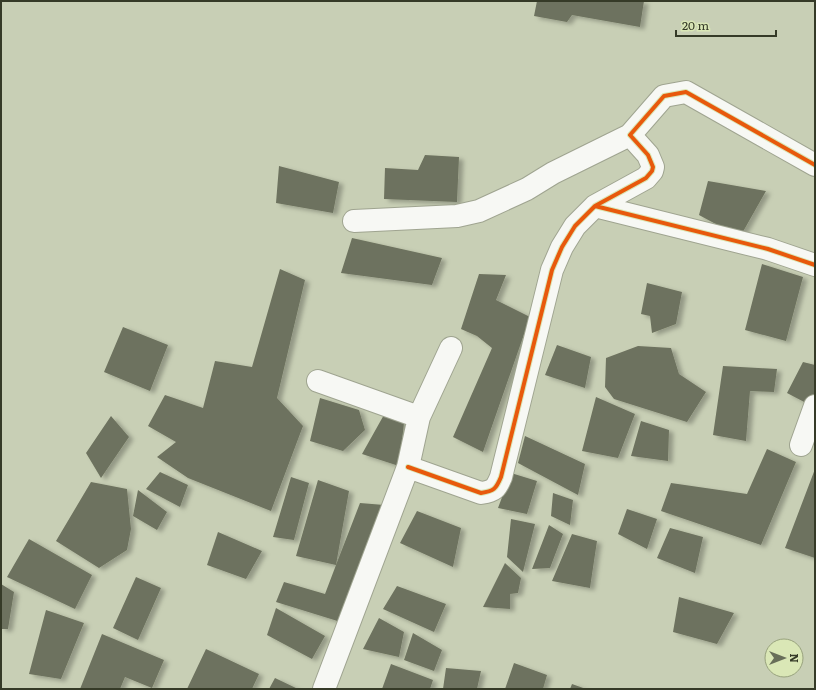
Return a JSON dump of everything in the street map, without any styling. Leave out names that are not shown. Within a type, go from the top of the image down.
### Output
[{"type":"street","points":[[354,221],[457,216],[480,211],[527,189],[554,173],[630,135],[664,96],[686,92],[815,165]]},
{"type":"street","points":[[408,467],[481,493],[492,491],[498,486],[552,270],[562,246],[575,226],[595,206],[646,178],[652,172],[653,166],[648,155],[630,135]]},
{"type":"street","points":[[595,206],[768,249],[815,265]]},
{"type":"street","points":[[324,689],[408,467],[419,417],[451,348]]},
{"type":"street","points":[[318,381],[419,417]]},
{"type":"street","points":[[801,445],[815,406]]},
{"type":"building","points":[[537,1],[644,1],[640,27],[572,15],[567,22],[534,16]]},
{"type":"building","points":[[425,155],[459,157],[457,202],[384,199],[385,168],[418,170]]},
{"type":"building","points":[[279,166],[339,182],[333,213],[276,203]]},
{"type":"building","points":[[708,181],[766,191],[740,237],[699,215]]},
{"type":"building","points":[[352,238],[442,258],[432,285],[341,273]]},
{"type":"building","points":[[762,264],[803,277],[786,341],[745,330]]},
{"type":"building","points":[[280,269],[305,280],[277,398],[303,426],[271,511],[188,478],[157,457],[176,442],[148,426],[165,395],[203,408],[215,361],[252,367]]},
{"type":"building","points":[[479,274],[506,275],[496,300],[530,317],[483,452],[453,437],[492,348],[477,336],[461,329]]},
{"type":"building","points":[[647,283],[682,292],[676,324],[652,333],[650,316],[641,314]]},
{"type":"building","points":[[123,327],[168,345],[150,391],[104,372]]},
{"type":"building","points":[[557,345],[591,357],[585,388],[545,375]]},
{"type":"building","points":[[638,346],[671,348],[679,374],[706,392],[687,422],[614,399],[605,387],[606,358]]},
{"type":"building","points":[[803,362],[815,365],[815,395],[810,405],[787,393]]},
{"type":"building","points":[[723,366],[777,369],[774,392],[750,391],[746,441],[713,435]]},
{"type":"building","points":[[596,397],[635,414],[618,458],[582,451]]},
{"type":"building","points":[[320,398],[359,410],[365,430],[343,451],[310,441]]},
{"type":"building","points":[[385,413],[404,423],[399,466],[362,454]]},
{"type":"building","points":[[111,416],[129,437],[101,478],[86,453]]},
{"type":"building","points":[[641,421],[669,430],[668,461],[631,456]]},
{"type":"building","points":[[525,436],[585,464],[578,495],[518,463]]},
{"type":"building","points":[[767,449],[796,462],[761,545],[661,511],[671,483],[747,494]]},
{"type":"building","points":[[815,469],[815,558],[785,548]]},
{"type":"building","points":[[160,472],[188,485],[180,507],[146,489]]},
{"type":"building","points":[[511,473],[537,481],[527,514],[498,508]]},
{"type":"building","points":[[291,477],[309,483],[294,540],[273,537]]},
{"type":"building","points":[[318,480],[349,491],[336,565],[296,556]]},
{"type":"building","points":[[91,482],[127,489],[131,529],[127,550],[99,568],[56,541]]},
{"type":"building","points":[[138,490],[167,512],[157,530],[133,516]]},
{"type":"building","points":[[553,493],[573,500],[570,525],[551,516]]},
{"type":"building","points":[[360,503],[384,505],[344,623],[276,602],[284,582],[325,594]]},
{"type":"building","points":[[627,509],[657,519],[647,549],[618,534]]},
{"type":"building","points":[[417,511],[461,528],[453,567],[400,543]]},
{"type":"building","points":[[511,519],[535,524],[523,572],[507,557]]},
{"type":"building","points":[[549,525],[563,534],[550,568],[532,569]]},
{"type":"building","points":[[670,528],[703,537],[695,573],[657,558]]},
{"type":"building","points":[[218,532],[262,551],[246,579],[207,565]]},
{"type":"building","points":[[572,534],[597,541],[590,588],[552,581]]},
{"type":"building","points":[[29,539],[92,575],[75,609],[7,577]]},
{"type":"building","points":[[505,563],[521,578],[518,593],[510,594],[510,609],[483,607]]},
{"type":"building","points":[[136,577],[161,588],[138,640],[113,628]]},
{"type":"building","points":[[1,584],[14,592],[8,629],[1,629]]},
{"type":"building","points":[[397,586],[446,604],[434,632],[383,609]]},
{"type":"building","points":[[679,597],[734,613],[717,644],[673,632]]},
{"type":"building","points":[[276,608],[325,636],[312,659],[267,635]]},
{"type":"building","points":[[46,610],[84,623],[61,679],[29,674]]},
{"type":"building","points":[[379,618],[404,632],[399,657],[363,649]]},
{"type":"building","points":[[413,633],[442,650],[434,671],[404,660]]},
{"type":"building","points":[[102,634],[164,660],[152,688],[125,677],[120,689],[80,689]]},
{"type":"building","points":[[206,649],[259,674],[252,689],[187,689]]},
{"type":"building","points":[[514,663],[547,675],[543,689],[505,689]]},
{"type":"building","points":[[391,664],[433,680],[430,689],[382,689]]},
{"type":"building","points":[[446,668],[481,671],[477,689],[443,689]]},
{"type":"building","points":[[275,678],[298,689],[269,689]]},
{"type":"building","points":[[572,684],[586,689],[570,689]]},
{"type":"cycle path","points":[[595,206],[646,178],[652,171],[653,167],[648,155],[630,135],[664,96],[686,92],[815,165]]},
{"type":"cycle path","points":[[408,467],[481,493],[492,490],[496,487],[501,477],[552,270],[562,247],[575,226],[595,206],[768,249],[815,265]]}]
